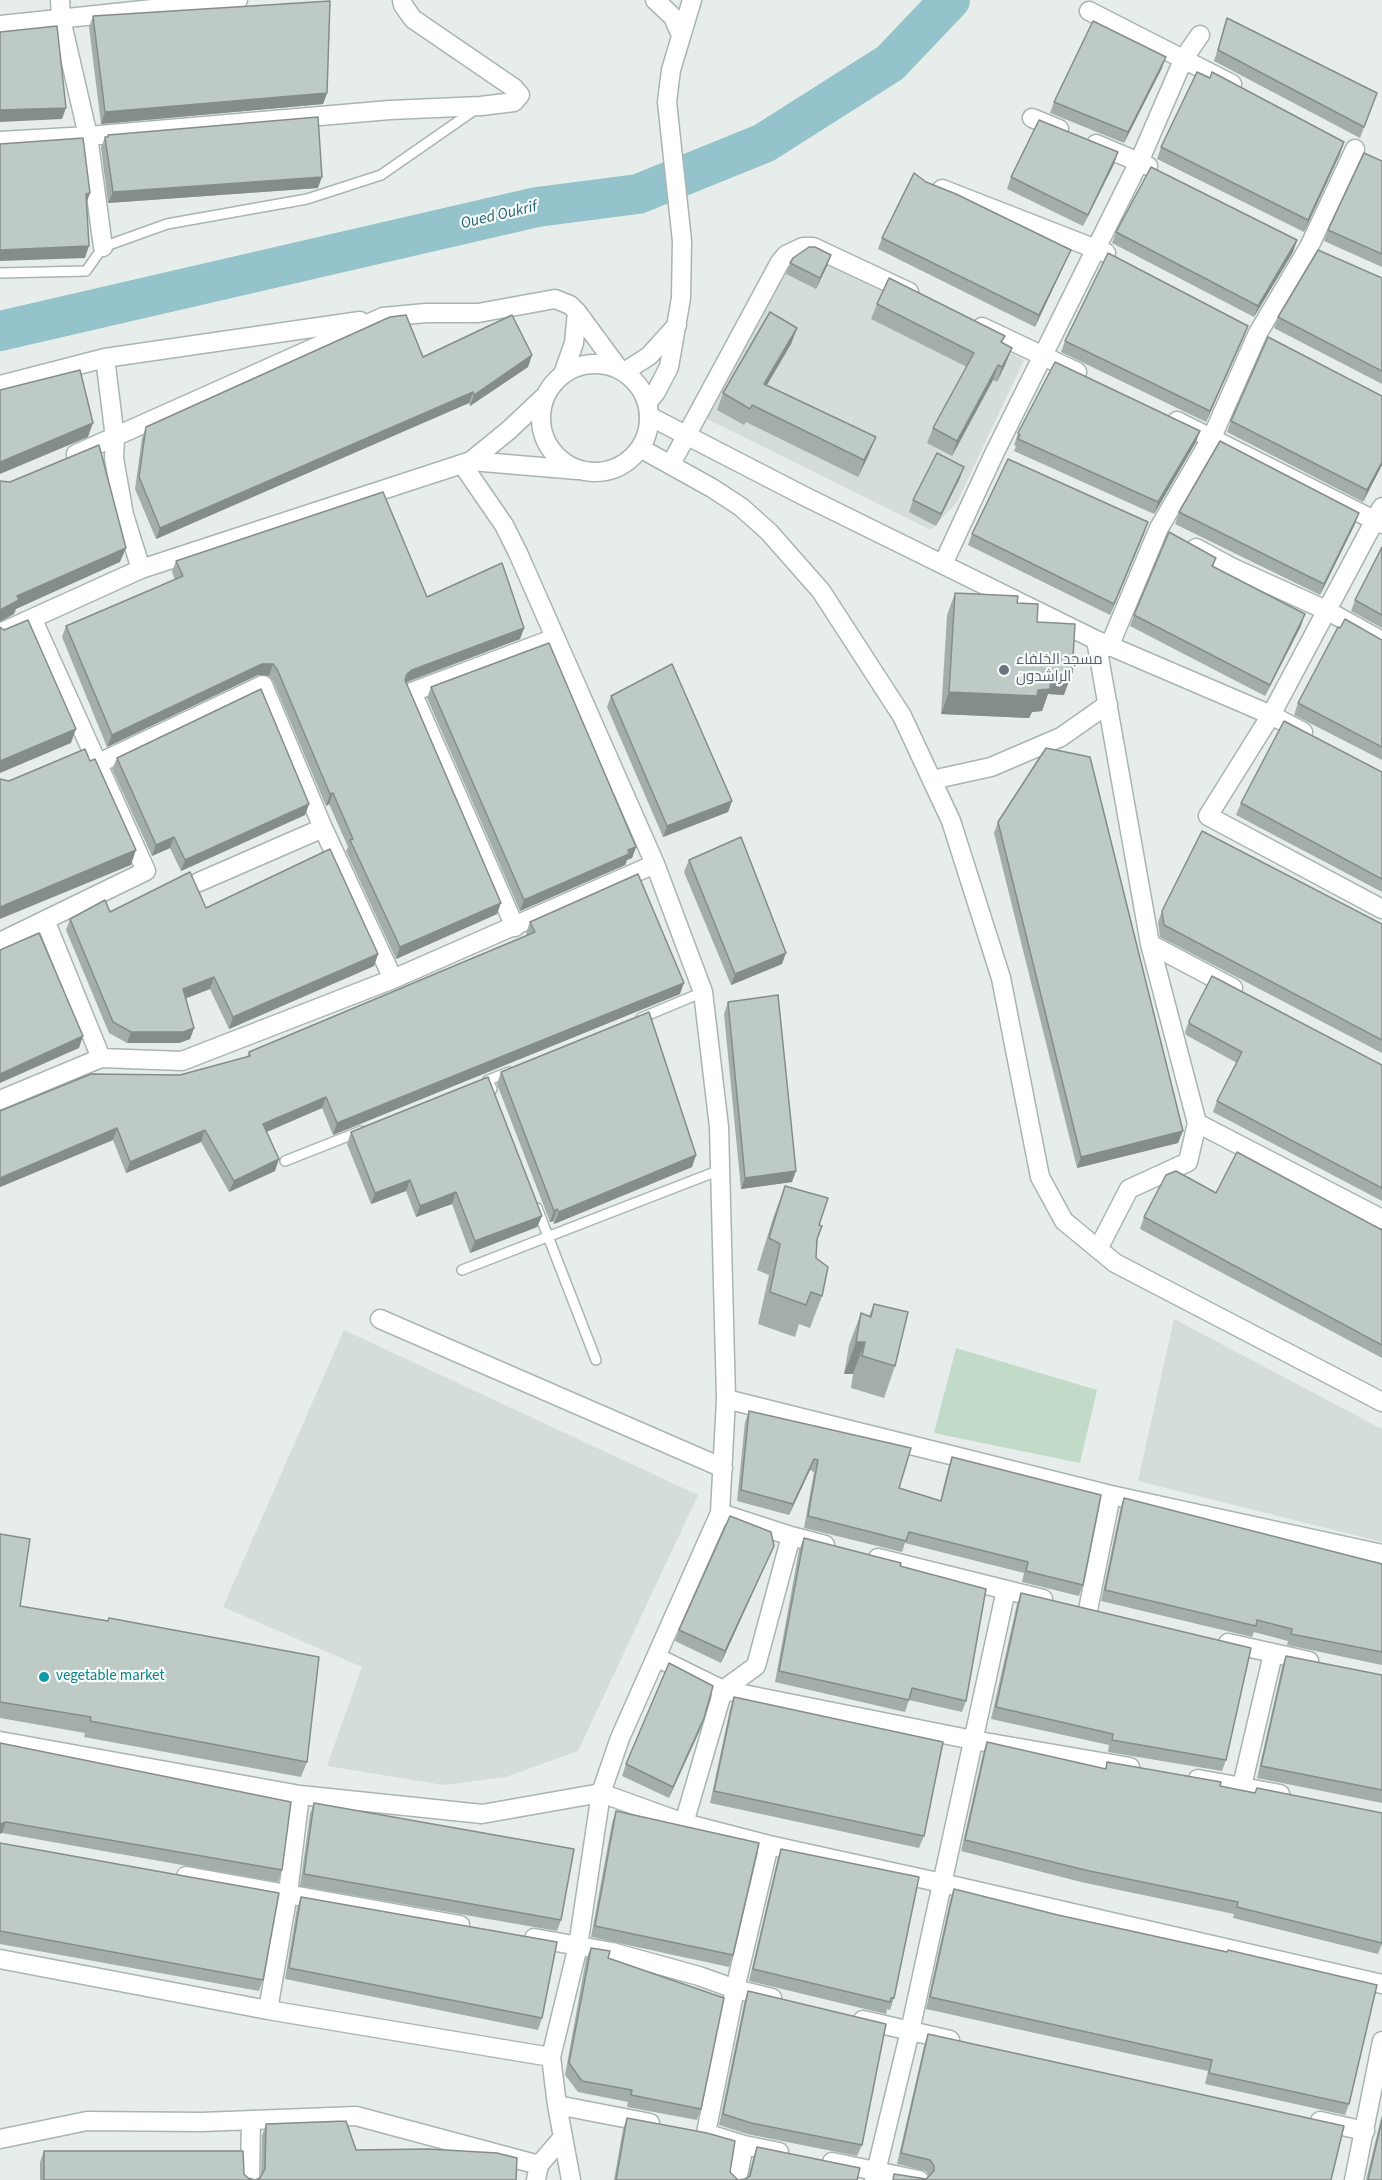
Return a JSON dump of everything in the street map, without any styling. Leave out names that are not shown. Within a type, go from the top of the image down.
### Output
[{"type":"street","points":[[60,0],[61,19],[88,136],[103,247]]},
{"type":"street","points":[[0,25],[238,0]]},
{"type":"street","points":[[0,141],[88,136],[390,110],[481,106],[514,102],[520,95],[514,88],[413,19],[402,0]]},
{"type":"street","points":[[655,0],[673,17],[680,33]]},
{"type":"street","points":[[648,409],[669,367],[677,325],[683,270],[680,213],[667,102],[671,70],[680,33],[692,0]]},
{"type":"street","points":[[1089,11],[1244,90]]},
{"type":"street","points":[[943,564],[994,454],[1139,162],[1184,58],[1200,35]]},
{"type":"street","points":[[1032,118],[1160,172]]},
{"type":"street","points":[[1335,139],[1373,158]]},
{"type":"street","points":[[1098,1249],[1129,1189],[1188,1162],[1197,1123],[1150,944],[1108,704],[1102,644],[1159,528],[1212,437],[1264,336],[1304,244],[1355,149]]},
{"type":"street","points":[[926,183],[1097,248],[1117,259]]},
{"type":"street","points":[[1304,244],[1330,256]]},
{"type":"street","points":[[671,464],[780,262],[794,250],[803,247],[821,250],[927,301]]},
{"type":"street","points":[[0,385],[105,358],[383,317],[426,313],[484,312],[546,299],[563,300],[577,312],[621,370],[642,391],[648,409],[648,427],[640,447],[620,466],[607,471],[592,472],[466,462]]},
{"type":"street","points":[[563,374],[574,343],[577,312]]},
{"type":"street","points":[[63,460],[383,317]]},
{"type":"street","points":[[969,321],[1096,382]]},
{"type":"street","points":[[1238,322],[1264,336]]},
{"type":"street","points":[[0,633],[33,620],[141,569],[466,462],[509,430],[544,397],[552,384],[563,374],[585,364],[608,365],[621,370],[649,356],[677,325]]},
{"type":"street","points":[[105,358],[115,438],[114,458],[124,515],[141,569]]},
{"type":"street","points":[[544,397],[541,426],[546,441],[554,453],[579,470]]},
{"type":"street","points":[[648,409],[687,435],[804,496],[1102,644],[1271,715],[1322,741]]},
{"type":"street","points":[[1159,412],[1380,517],[1271,715],[1208,816],[1382,909]]},
{"type":"street","points":[[640,447],[741,507],[799,564],[821,591],[902,716],[951,821],[1001,978],[1040,1177],[1064,1221],[1115,1263],[1382,1402]]},
{"type":"street","points":[[994,454],[1015,463]]},
{"type":"street","points":[[466,462],[504,525],[555,638],[655,864],[704,992],[719,1126],[726,1399],[720,1513],[620,1738],[601,1793],[578,1946],[551,2057],[557,2105],[572,2180]]},
{"type":"street","points":[[1138,519],[1231,567],[1328,611],[1382,641]]},
{"type":"street","points":[[0,942],[146,871],[33,620]]},
{"type":"street","points":[[515,927],[412,692],[555,638]]},
{"type":"street","points":[[70,756],[93,756],[263,685],[323,828],[393,979]]},
{"type":"street","points":[[932,780],[991,767],[1061,736],[1108,704]]},
{"type":"street","points":[[199,882],[323,828]]},
{"type":"street","points":[[0,1100],[101,1058],[182,1061],[393,979],[655,864]]},
{"type":"street","points":[[45,920],[101,1058]]},
{"type":"street","points":[[1150,944],[1245,994]]},
{"type":"street","points":[[1197,1123],[1382,1219]]},
{"type":"street","points":[[380,1319],[723,1467]]},
{"type":"street","points":[[726,1399],[1111,1496],[1382,1554]]},
{"type":"street","points":[[859,1553],[1093,1611],[1111,1496]]},
{"type":"street","points":[[720,1513],[836,1548]]},
{"type":"street","points":[[684,1823],[723,1690],[756,1666],[791,1536]]},
{"type":"street","points":[[875,2175],[910,2031],[1006,1590]]},
{"type":"street","points":[[1215,1640],[1328,1665]]},
{"type":"street","points":[[1242,1786],[1273,1654]]},
{"type":"street","points":[[656,1657],[723,1690],[973,1740],[1148,1770]]},
{"type":"street","points":[[0,1741],[300,1795],[482,1814],[601,1793],[684,1823],[769,1845],[942,1882],[1382,1984]]},
{"type":"street","points":[[1183,1776],[1300,1798]]},
{"type":"street","points":[[268,2010],[288,1893],[300,1795]]},
{"type":"street","points":[[769,1845],[700,2132],[744,2145],[805,2157],[875,2175],[918,2180]]},
{"type":"street","points":[[165,1873],[474,1927]]},
{"type":"street","points":[[520,1936],[612,1952],[699,1976],[735,1989],[790,2002]]},
{"type":"street","points":[[0,1959],[268,2010],[551,2057]]},
{"type":"street","points":[[845,2015],[969,2044]]},
{"type":"street","points":[[1354,2180],[1382,2041]]},
{"type":"street","points":[[557,2105],[671,2127]]},
{"type":"street","points":[[0,2139],[87,2121],[202,2122],[356,2116],[538,2172],[563,2137]]},
{"type":"street","points":[[1307,2118],[1365,2131]]},
{"type":"street","points":[[250,2180],[251,2120]]},
{"type":"street","points":[[737,2180],[744,2145]]},
{"type":"lane","points":[[0,273],[86,271],[103,247],[167,224],[306,199],[381,176],[481,106]]},
{"type":"lane","points":[[628,1023],[704,992]]},
{"type":"lane","points":[[478,1084],[521,1067]]},
{"type":"lane","points":[[488,1080],[497,1102]]},
{"type":"lane","points":[[285,1161],[371,1127]]},
{"type":"lane","points":[[462,1269],[720,1170]]},
{"type":"lane","points":[[535,1203],[596,1360]]},
{"type":"shaded area","points":[[797,244],[1024,360],[957,502],[931,530],[705,418]]},
{"type":"shaded area","points":[[1174,1319],[1382,1429],[1382,1542],[1138,1481]]},
{"type":"shaded area","points":[[344,1330],[698,1495],[578,1751],[506,1777],[444,1785],[327,1766],[362,1667],[223,1607]]},
{"type":"green space","points":[[956,1348],[1097,1390],[1080,1463],[934,1433]]},
{"type":"building","points":[[330,1],[327,93],[105,112],[93,16]]},
{"type":"building","points":[[1227,18],[1377,93],[1364,127],[1218,50]]},
{"type":"building","points":[[1093,21],[1166,57],[1128,132],[1054,102]]},
{"type":"building","points":[[57,26],[66,108],[0,110],[0,32]]},
{"type":"building","points":[[1197,72],[1210,78],[1212,72],[1344,142],[1308,220],[1161,147]]},
{"type":"building","points":[[318,117],[322,177],[113,192],[105,137],[108,135]]},
{"type":"building","points":[[1039,120],[1118,152],[1088,215],[1011,177]]},
{"type":"building","points":[[83,138],[90,193],[86,194],[89,246],[0,250],[0,144]]},
{"type":"building","points":[[1364,153],[1382,161],[1382,254],[1328,230]]},
{"type":"building","points":[[1151,167],[1297,240],[1258,306],[1116,232]]},
{"type":"building","points":[[914,173],[926,182],[956,194],[1071,250],[1039,315],[882,238]]},
{"type":"building","points":[[809,247],[815,247],[831,255],[820,278],[790,263],[793,258]]},
{"type":"building","points":[[1318,250],[1382,278],[1382,371],[1278,317]]},
{"type":"building","points":[[1108,253],[1248,326],[1210,411],[1065,341]]},
{"type":"building","points":[[889,278],[1005,336],[1001,342],[1012,348],[1002,367],[998,365],[957,441],[933,428],[974,353],[877,304]]},
{"type":"building","points":[[770,312],[797,328],[764,384],[876,437],[864,460],[752,405],[750,409],[723,393]]},
{"type":"building","points":[[406,315],[423,357],[512,315],[532,355],[474,395],[473,392],[160,528],[139,477],[146,427],[390,317]]},
{"type":"building","points":[[1268,337],[1382,396],[1382,462],[1367,490],[1231,421]]},
{"type":"building","points":[[1055,362],[1200,431],[1158,502],[1018,439],[1020,435],[1018,433]]},
{"type":"building","points":[[80,370],[93,423],[0,462],[0,390]]},
{"type":"building","points":[[1220,441],[1359,513],[1324,584],[1179,512]]},
{"type":"building","points":[[99,445],[126,548],[17,596],[19,600],[0,610],[0,481],[10,482]]},
{"type":"building","points":[[937,453],[964,467],[941,514],[913,500]]},
{"type":"building","points":[[1008,459],[1148,522],[1114,604],[972,534]]},
{"type":"building","points":[[383,492],[427,597],[502,563],[524,628],[412,670],[407,674],[405,680],[501,903],[400,947],[350,840],[353,839],[333,793],[330,794],[273,664],[262,664],[112,735],[66,626],[183,576],[176,561]]},
{"type":"building","points":[[1169,532],[1216,558],[1212,566],[1305,614],[1270,685],[1134,615]]},
{"type":"building","points":[[1382,547],[1382,615],[1355,600]]},
{"type":"building","name":"مسجد الخلفاء الراشدون","points":[[955,593],[1018,596],[1017,603],[1038,604],[1037,622],[1075,624],[1072,673],[1051,672],[1050,689],[1038,690],[1037,696],[949,692]]},
{"type":"building","points":[[1345,619],[1382,640],[1382,747],[1298,703],[1338,627],[1340,628]]},
{"type":"building","points":[[28,620],[76,729],[0,761],[0,627],[4,630]]},
{"type":"building","points":[[549,643],[636,847],[628,850],[629,854],[524,900],[431,687]]},
{"type":"building","points":[[672,664],[732,801],[667,826],[611,696]]},
{"type":"building","points":[[261,689],[309,804],[185,860],[174,837],[156,845],[117,758]]},
{"type":"building","points":[[1284,721],[1382,772],[1382,879],[1241,803]]},
{"type":"building","points":[[1046,748],[1090,757],[1183,1131],[1081,1157],[998,822]]},
{"type":"building","points":[[85,749],[90,761],[95,759],[136,850],[0,907],[0,779],[9,781]]},
{"type":"building","points":[[1202,831],[1382,924],[1382,1040],[1164,925],[1162,911]]},
{"type":"building","points":[[741,837],[786,953],[735,974],[689,860]]},
{"type":"building","points":[[330,849],[378,954],[233,1017],[214,977],[183,989],[194,1028],[183,1032],[131,1032],[113,1022],[70,919],[105,900],[110,912],[190,872],[206,908]]},
{"type":"building","points":[[638,874],[684,983],[337,1123],[326,1097],[263,1124],[279,1159],[234,1181],[205,1130],[130,1162],[117,1128],[0,1178],[0,1111],[91,1074],[180,1075],[250,1056],[249,1052],[535,932],[530,922]]},
{"type":"building","points":[[39,933],[83,1036],[0,1074],[0,950]]},
{"type":"building","points":[[1212,976],[1382,1065],[1382,1188],[1217,1101],[1242,1052],[1190,1024],[1189,1021]]},
{"type":"building","points":[[778,995],[796,1171],[745,1178],[728,1002]]},
{"type":"building","points":[[649,1012],[696,1155],[559,1212],[557,1209],[554,1211],[501,1072]]},
{"type":"building","points":[[488,1077],[542,1216],[475,1241],[456,1192],[420,1206],[410,1180],[375,1193],[351,1132]]},
{"type":"building","points":[[1237,1152],[1382,1230],[1382,1345],[1144,1217],[1166,1175],[1176,1171],[1216,1193]]},
{"type":"building","points":[[785,1186],[828,1198],[819,1225],[822,1226],[817,1239],[816,1258],[828,1267],[822,1296],[811,1292],[806,1305],[770,1292],[780,1244],[769,1238]]},
{"type":"building","points":[[874,1304],[908,1312],[895,1366],[862,1356],[865,1342],[856,1342],[861,1313],[871,1317]]},
{"type":"building","points":[[749,1411],[911,1448],[899,1488],[941,1501],[952,1457],[1101,1495],[1083,1585],[1026,1571],[1028,1562],[909,1532],[906,1541],[808,1516],[818,1460],[814,1459],[793,1504],[741,1490]]},
{"type":"building","points":[[1124,1498],[1382,1564],[1382,1652],[1291,1634],[1292,1629],[1257,1620],[1256,1626],[1105,1590]]},
{"type":"building","points":[[730,1516],[771,1532],[774,1546],[725,1651],[679,1630]]},
{"type":"building","points":[[0,1534],[30,1539],[20,1606],[108,1621],[109,1618],[319,1657],[307,1762],[90,1721],[91,1717],[0,1702]]},
{"type":"building","points":[[804,1538],[901,1563],[900,1566],[986,1589],[966,1701],[912,1688],[909,1700],[779,1671]]},
{"type":"building","points":[[1021,1593],[1251,1648],[1226,1760],[1112,1740],[1113,1734],[996,1707]]},
{"type":"building","points":[[1286,1656],[1382,1675],[1382,1790],[1261,1766]]},
{"type":"building","points":[[669,1663],[713,1686],[704,1718],[673,1787],[626,1764]]},
{"type":"building","points":[[734,1697],[943,1742],[924,1836],[714,1791]]},
{"type":"building","points":[[987,1742],[1106,1769],[1107,1762],[1221,1782],[1220,1786],[1255,1793],[1257,1788],[1382,1813],[1382,1943],[1237,1907],[1238,1902],[1085,1870],[965,1840]]},
{"type":"building","points":[[0,1743],[291,1802],[282,1870],[6,1822],[0,1824]]},
{"type":"building","points":[[314,1803],[574,1849],[561,1920],[304,1874]]},
{"type":"building","points":[[616,1811],[759,1843],[733,1955],[595,1926]]},
{"type":"building","points":[[0,1843],[279,1893],[263,1980],[0,1931]]},
{"type":"building","points":[[781,1849],[919,1877],[894,1998],[891,1998],[890,2002],[753,1969]]},
{"type":"building","points":[[954,1889],[1058,1915],[1227,1952],[1228,1950],[1377,1985],[1349,2104],[1209,2073],[1212,2060],[930,1997]]},
{"type":"building","points":[[301,1897],[557,1942],[542,2018],[289,1968]]},
{"type":"building","points":[[591,1948],[610,1951],[608,1958],[724,1998],[701,2109],[631,2095],[632,2090],[582,2081],[569,2063]]},
{"type":"building","points":[[748,1991],[886,2024],[862,2145],[751,2123],[723,2114]]},
{"type":"building","points":[[928,2034],[1344,2126],[1331,2180],[893,2180],[894,2174],[926,2179],[934,2171],[930,2160],[901,2153]]},
{"type":"building","points":[[627,2118],[707,2133],[735,2141],[730,2172],[738,2180],[616,2180]]},
{"type":"building","points":[[1382,2120],[1382,2180],[1368,2180]]},
{"type":"building","points":[[346,2121],[356,2150],[428,2149],[497,2153],[517,2158],[516,2180],[255,2180],[260,2178],[265,2169],[266,2124]]},
{"type":"building","points":[[757,2147],[860,2168],[857,2180],[738,2180],[750,2176]]},
{"type":"building","points":[[44,2151],[243,2151],[244,2174],[255,2180],[44,2180]]},
{"type":"waterway","name":"Oued Oukrif","points":[[0,331],[537,207],[638,194],[764,143],[890,63],[950,0]]},
{"type":"place","name":"مسجد الخلفاء الراشدون","points":[[1004,670]]},
{"type":"place","name":"vegetable market","points":[[44,1677]]}]
